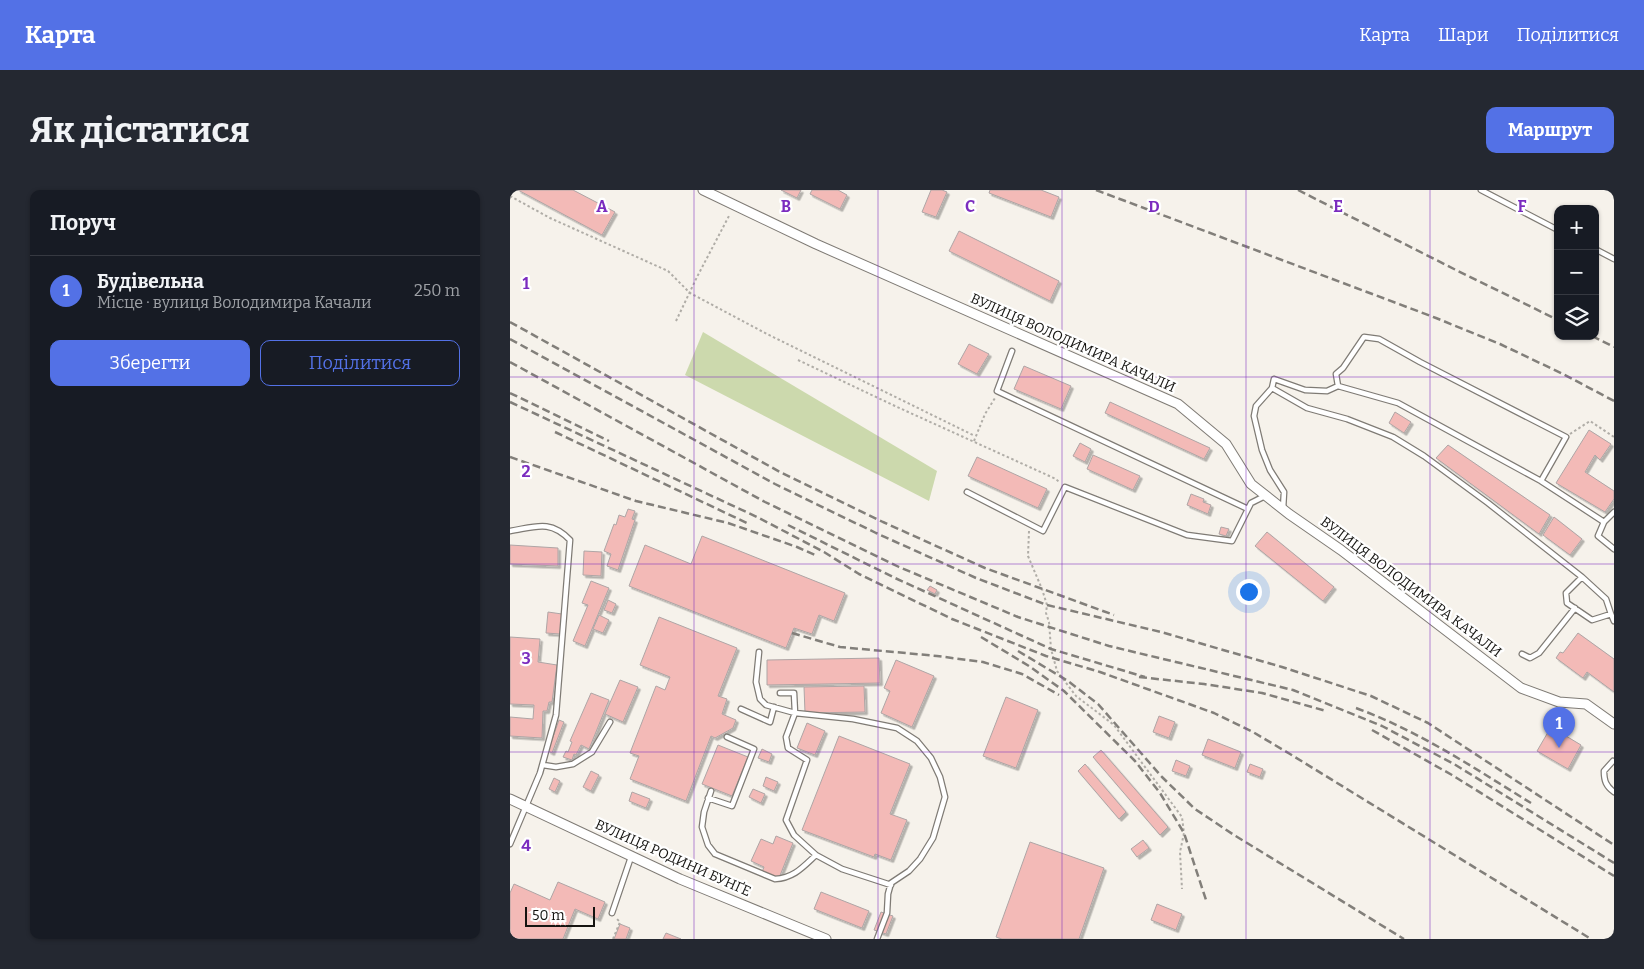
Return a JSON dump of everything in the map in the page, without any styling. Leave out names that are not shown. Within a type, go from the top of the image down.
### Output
[{"type":"street","name":"ВУЛИЦЯ ВОЛОДИМИРА КАЧАЛИ","points":[[704,190],[816,244],[1178,404],[1226,444],[1251,484],[1342,550],[1521,688],[1559,702],[1586,704],[1614,724]]},
{"type":"street","name":"ВУЛИЦЯ РОДИНИ БУНҐЕ","points":[[510,799],[680,879],[808,936],[826,939]]},
{"type":"lane","points":[[1482,190],[1554,228]]},
{"type":"lane","points":[[1599,252],[1614,259]]},
{"type":"lane","points":[[1338,386],[1336,374],[1364,337],[1379,339],[1566,437],[1541,481]]},
{"type":"lane","points":[[1012,352],[997,391],[1248,509]]},
{"type":"lane","points":[[1283,509],[1284,492],[1270,470],[1262,450],[1254,416],[1256,406],[1272,388],[1274,379],[1305,390],[1327,391],[1338,386],[1398,403],[1541,481],[1604,522]]},
{"type":"lane","points":[[1272,388],[1307,408],[1347,419],[1392,437],[1424,456],[1488,503],[1582,578],[1606,599],[1614,621]]},
{"type":"lane","points":[[967,492],[1043,531],[1065,487],[1188,534],[1232,541],[1251,503],[1266,496]]},
{"type":"lane","points":[[1614,512],[1604,522],[1598,536],[1614,549]]},
{"type":"lane","points":[[510,531],[545,525],[562,531],[570,540],[556,715],[543,765],[510,844]]},
{"type":"lane","points":[[1582,578],[1566,593],[1567,603],[1592,620],[1612,614]]},
{"type":"lane","points":[[1522,654],[1530,658],[1539,653],[1574,608]]},
{"type":"lane","points":[[759,652],[756,682],[760,700],[766,705],[795,713],[853,720],[897,728],[917,741],[931,758],[940,777],[945,797],[933,838],[920,859],[909,871],[891,883],[888,894],[887,913],[877,939]]},
{"type":"lane","points":[[780,693],[794,693],[795,713],[786,737],[788,748],[807,760],[786,820],[794,834],[816,855],[842,869],[891,885]]},
{"type":"lane","points":[[741,709],[770,722],[774,707]]},
{"type":"lane","points":[[543,765],[556,767],[573,764],[586,756],[592,752],[610,722]]},
{"type":"lane","points":[[708,798],[732,806],[754,749],[727,737]]},
{"type":"lane","points":[[1612,762],[1604,772],[1604,780],[1614,792]]},
{"type":"lane","points":[[711,791],[704,812],[702,827],[708,845],[715,854],[775,879],[783,879],[797,873],[816,855]]},
{"type":"lane","points":[[612,913],[631,856]]},
{"type":"path","points":[[510,196],[550,218],[668,271],[690,293],[766,334],[975,436]]},
{"type":"path","points":[[676,321],[735,205]]},
{"type":"path","points":[[798,360],[1056,479],[1065,487]]},
{"type":"path","points":[[973,442],[985,414],[994,401],[997,391]]},
{"type":"path","points":[[1566,437],[1590,421],[1614,436]]},
{"type":"path","points":[[1029,524],[1028,556],[1047,605],[1046,613],[1050,622],[1051,649],[1057,671],[1076,696],[1114,726],[1182,817],[1184,833],[1180,852],[1182,889]]},
{"type":"path","points":[[612,913],[620,922],[613,939]]},
{"type":"green space","points":[[703,332],[937,471],[929,501],[685,375]]},
{"type":"building","points":[[518,190],[573,190],[615,212],[602,235]]},
{"type":"building","points":[[781,190],[801,190],[797,198]]},
{"type":"building","points":[[812,190],[838,190],[847,195],[840,209],[810,194]]},
{"type":"building","points":[[931,190],[947,192],[936,217],[922,212]]},
{"type":"building","points":[[990,190],[1041,190],[1059,197],[1051,217],[989,193]]},
{"type":"building","points":[[959,231],[1059,281],[1050,301],[949,251]]},
{"type":"building","points":[[969,344],[989,354],[977,374],[958,364]]},
{"type":"building","points":[[1024,366],[1071,386],[1061,409],[1014,389]]},
{"type":"building","points":[[1110,402],[1210,448],[1204,459],[1105,413]]},
{"type":"building","points":[[1395,412],[1411,422],[1404,433],[1389,423]]},
{"type":"building","points":[[1589,430],[1611,444],[1600,460],[1595,455],[1585,472],[1614,491],[1614,499],[1605,512],[1556,483]]},
{"type":"building","points":[[1080,443],[1091,449],[1085,462],[1073,456]]},
{"type":"building","points":[[1448,445],[1550,515],[1539,534],[1436,458]]},
{"type":"building","points":[[1093,455],[1140,476],[1133,490],[1087,469]]},
{"type":"building","points":[[977,457],[1047,489],[1038,508],[968,476]]},
{"type":"building","points":[[1191,494],[1204,499],[1203,502],[1211,505],[1208,514],[1187,505]]},
{"type":"building","points":[[628,509],[635,511],[632,519],[635,520],[618,570],[607,566],[611,554],[604,551],[619,515],[625,517]]},
{"type":"building","points":[[1554,517],[1582,539],[1570,555],[1543,535]]},
{"type":"building","points":[[1221,527],[1229,529],[1226,536],[1219,534]]},
{"type":"building","points":[[1267,532],[1334,587],[1323,601],[1255,546]]},
{"type":"building","points":[[702,536],[845,593],[834,621],[819,615],[812,634],[794,628],[786,648],[629,586],[645,545],[691,564]]},
{"type":"building","points":[[510,545],[558,548],[558,566],[510,564]]},
{"type":"building","points":[[584,551],[602,552],[601,576],[583,575]]},
{"type":"building","points":[[591,581],[609,588],[585,646],[573,641],[588,605],[582,603]]},
{"type":"building","points":[[930,586],[937,590],[935,594],[927,590]]},
{"type":"building","points":[[608,600],[616,604],[612,613],[604,610]]},
{"type":"building","points":[[548,612],[562,614],[560,634],[546,633]]},
{"type":"building","points":[[599,615],[609,620],[603,633],[593,629]]},
{"type":"building","points":[[659,617],[737,648],[718,696],[727,699],[722,714],[736,720],[733,728],[715,738],[711,736],[686,801],[630,779],[639,756],[630,753],[656,686],[665,690],[670,677],[640,665]]},
{"type":"building","points":[[1578,633],[1614,659],[1614,692],[1587,672],[1583,678],[1556,658],[1560,652],[1563,653]]},
{"type":"building","points":[[510,637],[540,639],[538,662],[557,665],[552,702],[549,702],[547,711],[543,711],[542,738],[510,736],[510,717],[533,719],[534,705],[510,704]]},
{"type":"building","points":[[879,658],[880,683],[767,685],[767,660]]},
{"type":"building","points":[[896,660],[934,676],[912,727],[881,713],[890,691],[884,688]]},
{"type":"building","points":[[620,680],[638,687],[623,722],[605,714]]},
{"type":"building","points":[[864,686],[865,712],[805,713],[804,687]]},
{"type":"building","points":[[591,693],[609,700],[589,749],[581,745],[572,760],[563,757],[566,751],[568,752],[572,742],[570,741]]},
{"type":"building","points":[[1006,697],[1038,710],[1016,768],[983,756]]},
{"type":"building","points":[[1159,716],[1175,722],[1169,738],[1153,732]]},
{"type":"building","points":[[559,720],[564,722],[552,753],[548,751]]},
{"type":"building","points":[[807,723],[825,731],[815,755],[797,748]]},
{"type":"building","points":[[1551,727],[1581,745],[1568,769],[1537,751]]},
{"type":"building","points":[[839,736],[910,764],[890,814],[907,820],[891,860],[875,854],[874,857],[802,830]]},
{"type":"building","points":[[1208,739],[1241,752],[1235,768],[1202,755]]},
{"type":"building","points":[[718,745],[748,757],[732,796],[702,784]]},
{"type":"building","points":[[762,749],[772,754],[769,762],[758,758]]},
{"type":"building","points":[[1101,750],[1168,827],[1160,835],[1093,757]]},
{"type":"building","points":[[1176,760],[1190,766],[1186,776],[1172,771]]},
{"type":"building","points":[[1085,764],[1126,812],[1119,819],[1078,771]]},
{"type":"building","points":[[1250,764],[1263,769],[1260,777],[1247,772]]},
{"type":"building","points":[[591,771],[599,775],[591,791],[583,787]]},
{"type":"building","points":[[766,777],[778,782],[774,791],[763,786]]},
{"type":"building","points":[[554,778],[560,781],[555,792],[549,789]]},
{"type":"building","points":[[753,789],[765,794],[761,803],[749,797]]},
{"type":"building","points":[[632,792],[650,799],[646,808],[629,801]]},
{"type":"building","points":[[776,836],[793,843],[779,878],[762,872],[764,867],[751,861],[761,839],[773,844]]},
{"type":"building","points":[[1143,840],[1149,848],[1137,857],[1131,849]]},
{"type":"building","points":[[1030,842],[1104,868],[1079,939],[1002,939],[996,937]]},
{"type":"building","points":[[558,882],[605,902],[598,919],[575,909],[563,939],[510,939],[510,893],[514,884],[550,900]]},
{"type":"building","points":[[821,892],[869,911],[862,928],[814,909]]},
{"type":"building","points":[[1157,904],[1182,914],[1176,930],[1151,920]]},
{"type":"building","points":[[881,912],[893,916],[886,934],[874,930]]},
{"type":"building","points":[[620,924],[630,928],[626,939],[614,939]]},
{"type":"building","points":[[666,933],[681,939],[663,939]]},
{"type":"railway","points":[[1096,190],[1500,344],[1614,401]]},
{"type":"railway","points":[[1298,190],[1554,318]]},
{"type":"railway","points":[[510,322],[780,472],[883,522],[985,568],[1114,615]]},
{"type":"railway","points":[[510,339],[775,484],[876,533],[976,578],[1047,605],[1161,632],[1282,667],[1371,696],[1428,723],[1614,845]]},
{"type":"railway","points":[[1599,340],[1614,347]]},
{"type":"railway","points":[[510,362],[765,502],[899,567],[1018,617],[1109,646],[1293,690],[1382,726],[1454,764],[1614,863]]},
{"type":"railway","points":[[510,393],[609,441]]},
{"type":"railway","points":[[510,402],[757,517],[824,552],[859,574],[952,619],[1046,656],[1100,672],[1214,713],[1253,732],[1591,939]]},
{"type":"railway","points":[[555,432],[749,524]]},
{"type":"railway","points":[[510,457],[636,501],[728,523],[815,555]]},
{"type":"railway","points":[[788,525],[895,578],[1051,649],[1145,677]]},
{"type":"railway","points":[[792,633],[840,647],[983,662],[1022,674],[1059,695]]},
{"type":"railway","points":[[981,637],[1029,666],[1064,691],[1135,761],[1160,793],[1184,833],[1207,903]]},
{"type":"railway","points":[[1018,651],[1068,681],[1098,704],[1162,777],[1195,809],[1404,939]]},
{"type":"railway","points":[[1139,677],[1262,693],[1326,711]]},
{"type":"railway","points":[[1356,708],[1424,739],[1531,803]]},
{"type":"railway","points":[[1372,730],[1452,775],[1614,876]]},
{"type":"place","name":"Будівельна","points":[[1559,748]]}]
